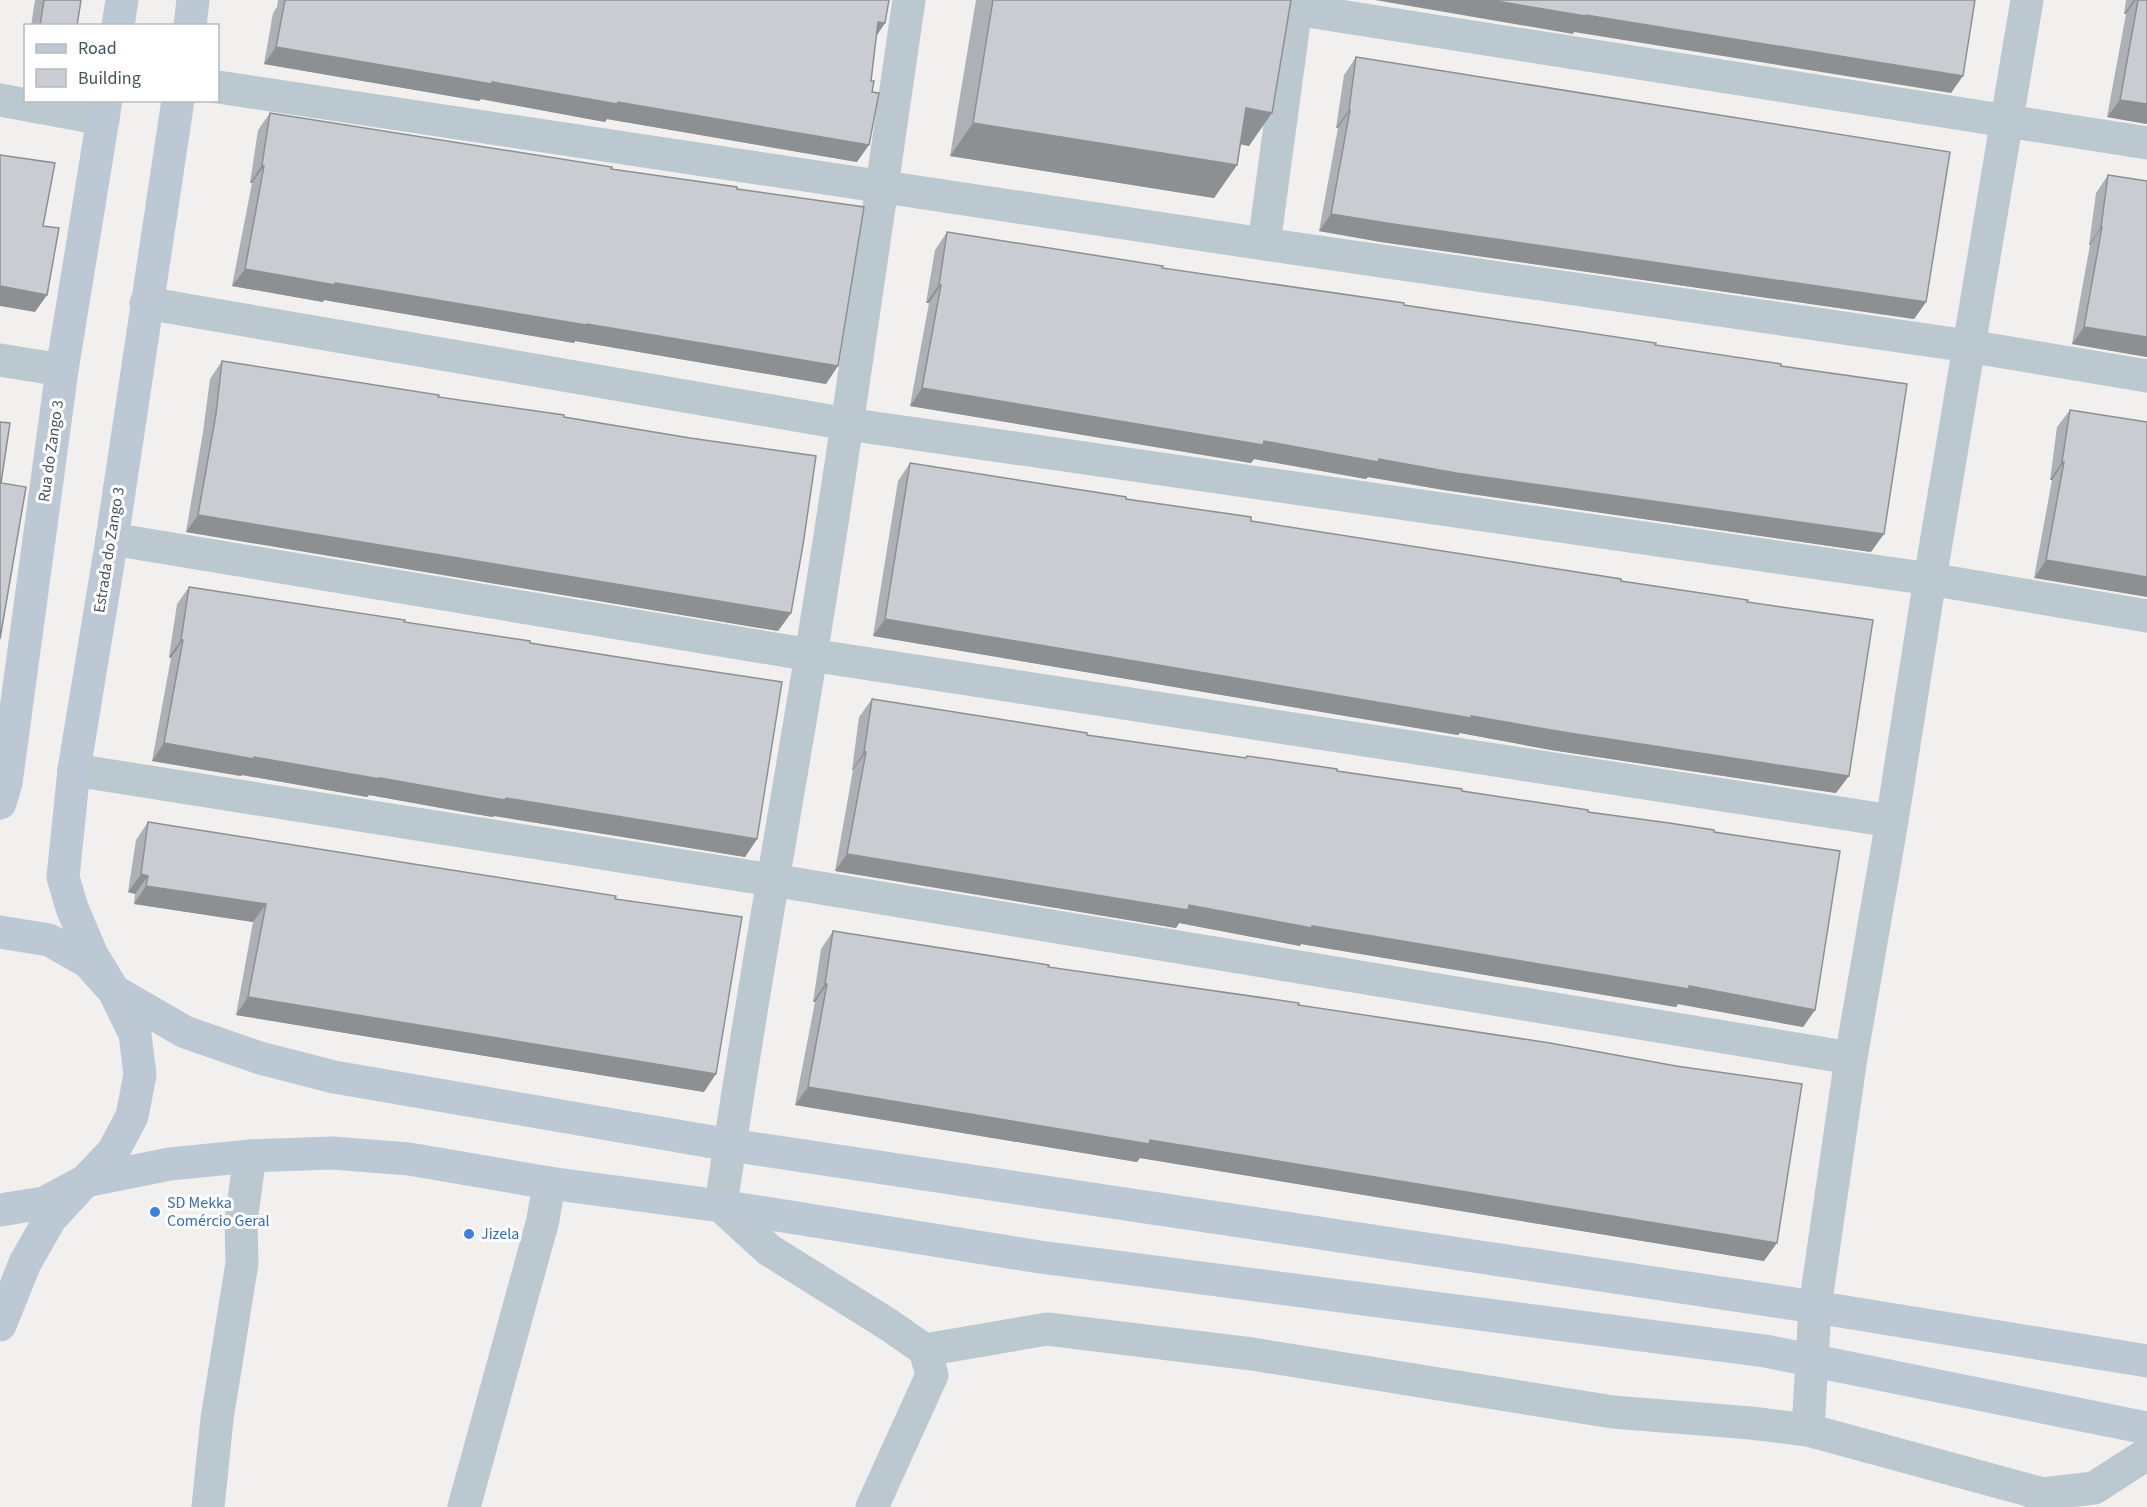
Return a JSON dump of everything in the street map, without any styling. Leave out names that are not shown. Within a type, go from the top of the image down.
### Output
[{"type":"street","points":[[118,24],[122,0]]},
{"type":"street","points":[[190,24],[193,0]]},
{"type":"street","points":[[721,1206],[772,880],[811,655],[909,0]]},
{"type":"street","points":[[1808,1430],[1815,1307],[1851,1058],[2027,0]]},
{"type":"street","points":[[1264,244],[1296,5],[2147,143]]},
{"type":"street","points":[[219,87],[1264,244],[1968,346],[2147,376]]},
{"type":"street","points":[[0,100],[105,110]]},
{"type":"street","name":"Estrada do Zango 3","points":[[114,991],[92,955],[72,908],[63,877],[74,770],[112,539],[178,102]]},
{"type":"street","name":"Rua do Zango 3","points":[[0,803],[6,783],[62,370],[105,110]]},
{"type":"street","points":[[146,303],[847,424],[1930,579],[2147,616]]},
{"type":"street","points":[[0,360],[62,370]]},
{"type":"street","points":[[112,539],[811,655],[1892,821]]},
{"type":"street","points":[[74,770],[772,880],[1851,1058]]},
{"type":"street","points":[[0,932],[49,940],[88,962],[114,991],[135,1034],[140,1075],[132,1116],[113,1152],[50,1219],[25,1263],[0,1325]]},
{"type":"street","points":[[114,991],[185,1032],[260,1058],[334,1077],[730,1145],[1815,1307],[2147,1361]]},
{"type":"street","points":[[0,1210],[44,1203],[85,1181],[170,1164],[250,1156],[332,1153],[410,1160],[549,1183],[721,1206],[1040,1257],[1765,1351],[2147,1428]]},
{"type":"street","points":[[208,1507],[217,1419],[242,1263],[241,1221],[250,1156]]},
{"type":"street","points":[[464,1507],[543,1220],[549,1183]]},
{"type":"street","points":[[721,1206],[769,1250],[890,1325],[925,1350],[932,1375],[872,1507]]},
{"type":"street","points":[[925,1350],[1047,1329],[1252,1354],[1613,1412],[1808,1430],[2042,1501],[2094,1488],[2147,1454]]},
{"type":"building","points":[[44,0],[81,0],[77,24],[40,24]]},
{"type":"building","points":[[285,0],[889,0],[885,23],[878,22],[871,81],[874,81],[872,92],[879,93],[869,145],[276,47]]},
{"type":"building","points":[[993,0],[1291,0],[1272,113],[1246,108],[1237,165],[973,123]]},
{"type":"building","points":[[1490,0],[1975,0],[1963,76]]},
{"type":"building","points":[[2138,0],[2147,0],[2147,104],[2120,100]]},
{"type":"building","points":[[1356,57],[1950,152],[1926,302],[1331,214],[1350,110]]},
{"type":"building","points":[[270,113],[612,167],[611,169],[737,187],[737,189],[864,207],[838,366],[245,269],[264,166],[262,165]]},
{"type":"building","points":[[0,155],[55,163],[43,226],[59,228],[47,295],[0,286]]},
{"type":"building","points":[[2108,175],[2147,181],[2147,337],[2084,327],[2102,227]]},
{"type":"building","points":[[947,232],[1163,266],[1162,268],[1404,303],[1404,305],[1656,343],[1655,345],[1781,364],[1781,366],[1907,384],[1884,534],[1456,473],[1379,459],[1378,462],[1264,441],[1263,445],[922,388],[941,285],[939,285]]},
{"type":"building","points":[[222,361],[439,395],[438,397],[564,415],[564,417],[690,438],[816,456],[791,613],[198,515],[216,414]]},
{"type":"building","points":[[2070,410],[2147,422],[2147,577],[2046,560],[2064,462],[2062,462]]},
{"type":"building","points":[[0,422],[10,423],[1,483],[26,487],[0,639]]},
{"type":"building","points":[[910,463],[1251,517],[1251,521],[1621,579],[1621,581],[1748,600],[1747,602],[1873,620],[1849,776],[1471,716],[1471,718],[885,619]]},
{"type":"building","points":[[189,587],[782,682],[757,839],[164,743],[183,640],[181,640]]},
{"type":"building","points":[[872,699],[1087,733],[1087,735],[1337,769],[1337,771],[1588,810],[1588,812],[1840,851],[1815,1010],[1689,986],[1689,989],[1312,926],[1312,928],[1189,905],[1188,910],[847,854],[866,752],[864,752]]},
{"type":"building","points":[[148,822],[616,896],[615,899],[742,917],[716,1074],[248,997],[266,904],[146,886],[148,876],[141,874]]},
{"type":"building","points":[[833,931],[1049,965],[1048,967],[1299,1003],[1298,1005],[1550,1043],[1676,1066],[1802,1084],[1777,1243],[1150,1140],[1149,1144],[808,1087],[827,984],[825,984]]},
{"type":"place","name":"SD Mekka Comércio Geral","points":[[155,1212]]},
{"type":"place","name":"Jizela","points":[[469,1234]]}]
